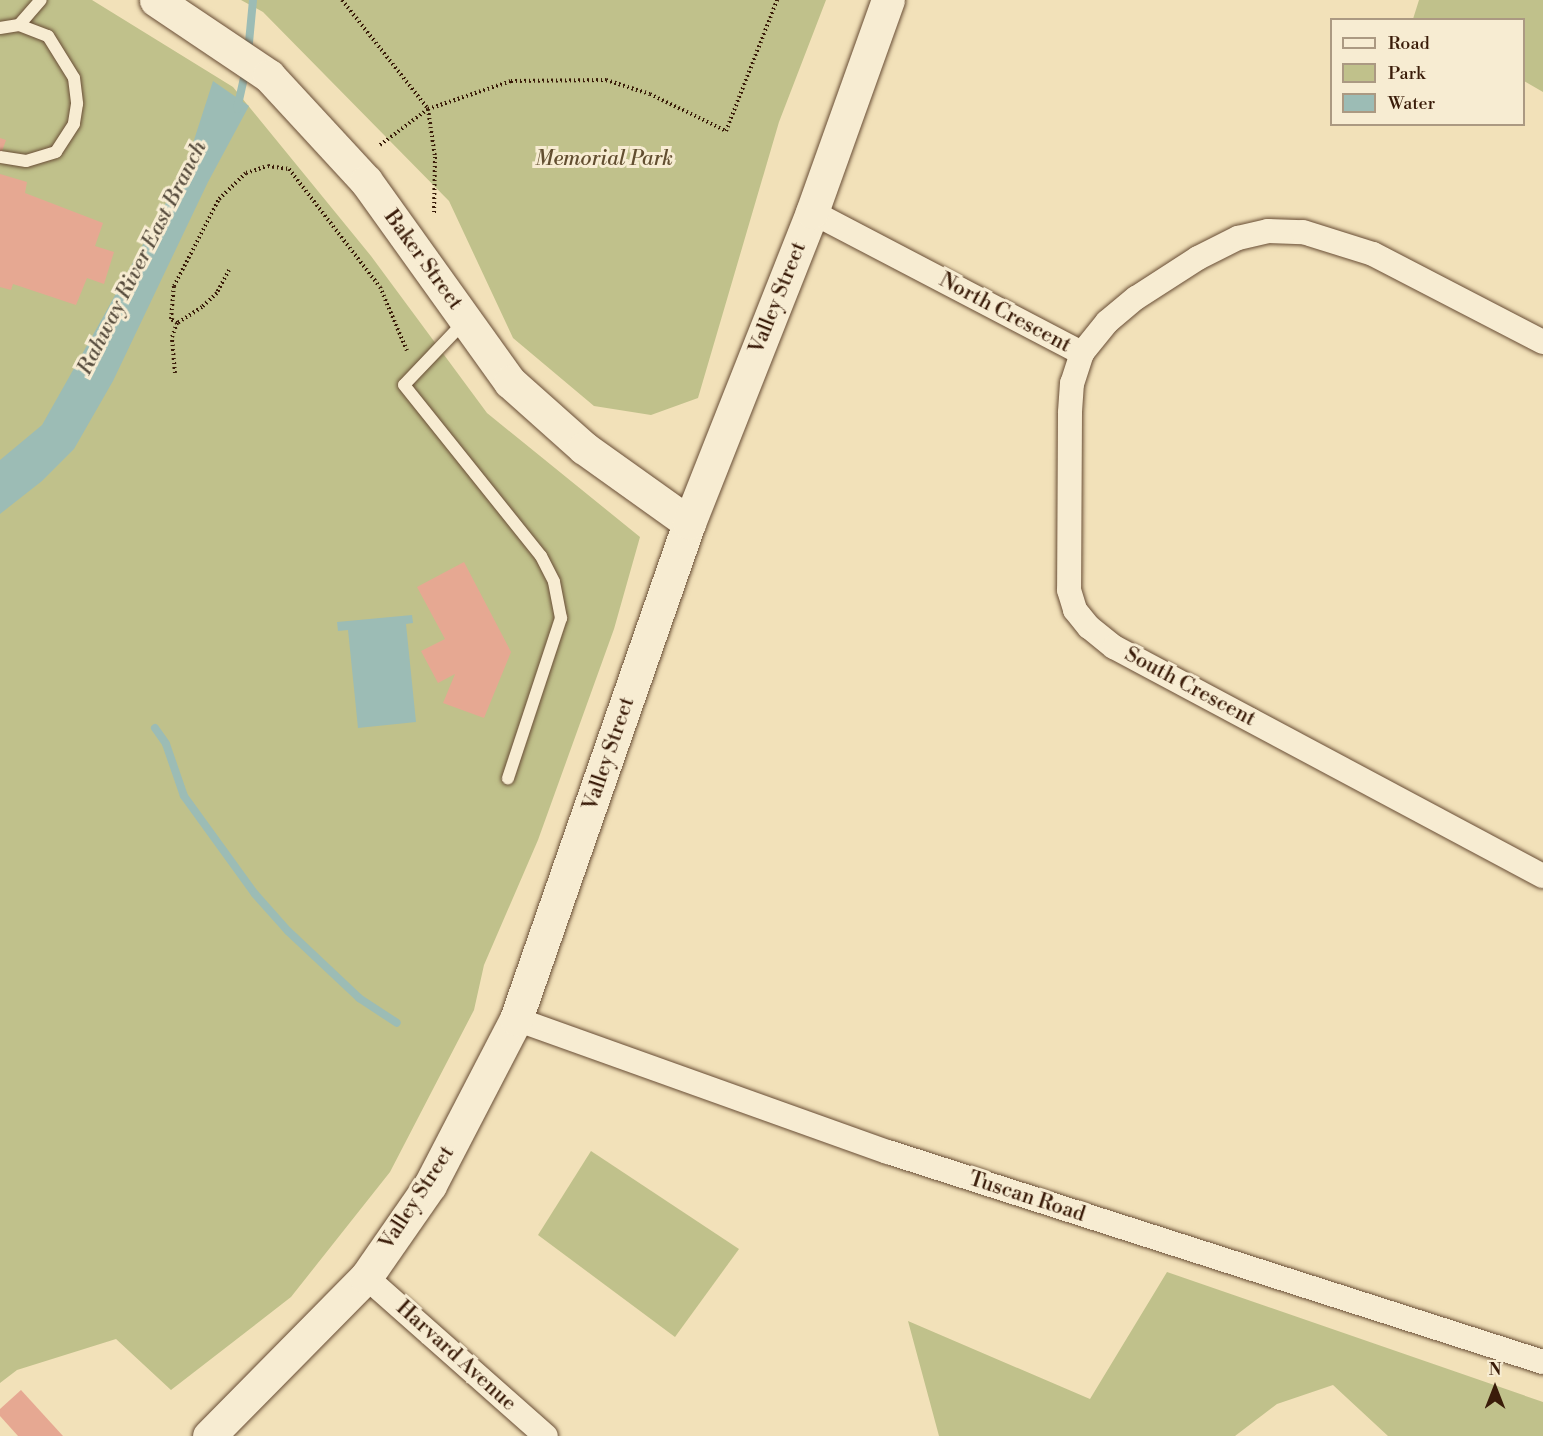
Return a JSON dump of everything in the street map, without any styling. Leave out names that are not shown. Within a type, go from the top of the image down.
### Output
[{"type":"main road","name":"Baker Street","points":[[156,0],[223,42],[269,76],[366,181],[510,382],[584,448],[689,523]]},
{"type":"main road","name":"Valley Street","points":[[209,1436],[366,1277],[430,1185],[516,1019],[689,523],[812,212],[888,0]]},
{"type":"street","name":"North Crescent","points":[[812,212],[1082,353],[1107,322],[1136,298],[1208,253],[1238,238],[1268,231],[1303,232],[1373,254],[1543,342]]},
{"type":"street","name":"South Crescent","points":[[1082,353],[1072,383],[1070,413],[1069,590],[1075,610],[1089,627],[1114,647],[1543,876]]},
{"type":"street","name":"Tuscan Road","points":[[516,1019],[888,1152],[1543,1362]]},
{"type":"street","name":"Harvard Avenue","points":[[366,1277],[546,1436]]},
{"type":"lane","points":[[19,25],[41,0]]},
{"type":"lane","points":[[0,28],[19,25],[35,29],[55,44],[74,78],[77,104],[74,124],[56,152],[26,161],[1,157]]},
{"type":"lane","points":[[466,320],[404,384],[541,556],[554,582],[561,618],[508,778]]},
{"type":"path","points":[[342,0],[428,109],[435,157],[434,213]]},
{"type":"path","points":[[380,145],[428,109],[511,81],[606,80],[650,94],[726,131],[777,0]]},
{"type":"path","points":[[177,323],[171,319],[169,309],[174,286],[219,199],[246,173],[268,166],[282,166],[296,178],[380,287],[409,356],[404,384]]},
{"type":"path","points":[[175,373],[172,337],[177,323],[217,293],[229,270]]},
{"type":"green space","points":[[0,0],[92,0],[233,87],[371,256],[487,413],[640,537],[614,629],[538,840],[484,965],[474,1010],[390,1172],[291,1297],[171,1390],[116,1339],[17,1370],[0,1383]]},
{"type":"green space","name":"Memorial Park","points":[[241,0],[826,0],[779,122],[698,398],[651,415],[594,406],[513,338],[449,201],[263,12]]},
{"type":"green space","points":[[1419,0],[1543,0],[1543,92],[1525,82],[1525,18],[1413,18]]},
{"type":"green space","points":[[591,1151],[739,1249],[675,1337],[538,1235]]},
{"type":"green space","points":[[1167,1272],[1543,1402],[1543,1436],[1388,1436],[1333,1385],[1277,1404],[1235,1436],[939,1436],[908,1321],[1090,1399]]},
{"type":"water","points":[[213,81],[249,106],[208,182],[113,381],[74,449],[42,481],[0,514],[0,460],[42,425],[103,317],[185,168]]},
{"type":"water","points":[[412,615],[413,623],[406,624],[416,722],[358,728],[348,630],[338,631],[337,622]]},
{"type":"building","points":[[0,138],[6,140],[0,157]]},
{"type":"building","points":[[0,174],[27,182],[25,193],[103,223],[95,246],[114,252],[104,284],[87,278],[76,305],[13,284],[11,290],[0,287]]},
{"type":"building","points":[[464,562],[511,652],[484,718],[443,703],[455,674],[438,683],[421,651],[445,639],[417,587]]},
{"type":"building","points":[[21,1390],[63,1436],[18,1436],[0,1416],[0,1409]]},
{"type":"waterway","name":"Rahway River East Branch","points":[[248,53],[253,0]]},
{"type":"waterway","name":"Rahway River East Branch","points":[[237,109],[246,69]]},
{"type":"waterway","points":[[155,728],[166,744],[184,796],[255,894],[288,931],[359,998],[397,1023]]}]
